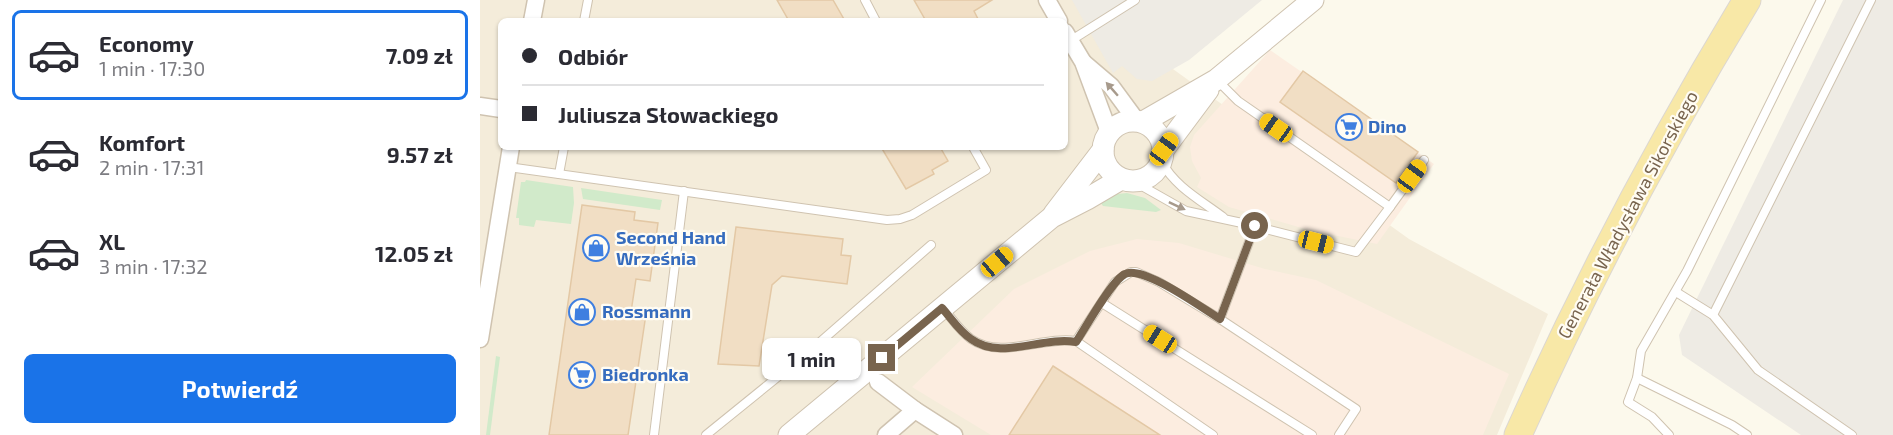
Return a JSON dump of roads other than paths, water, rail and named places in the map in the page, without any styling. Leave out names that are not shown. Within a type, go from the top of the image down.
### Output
[{"type":"main road","name":"Generała Władysława Sikorskiego","points":[[1518,435],[1564,333],[1624,218],[1747,0]]},
{"type":"street","points":[[533,18],[536,0]]},
{"type":"street","points":[[1047,0],[1057,18]]},
{"type":"street","points":[[1052,217],[1116,125],[1139,121],[1216,80],[1313,0]]},
{"type":"street","points":[[1068,38],[1083,62],[1106,141],[1107,167],[1127,180]]},
{"type":"street","points":[[1083,62],[1111,86],[1139,121],[1160,135],[1163,155]]},
{"type":"street","points":[[789,435],[873,376],[942,308],[1052,217],[1127,180],[1150,176],[1216,80]]},
{"type":"street","points":[[480,106],[498,109]]},
{"type":"street","points":[[480,339],[511,150]]},
{"type":"street","points":[[873,376],[915,410],[954,435]]},
{"type":"street","points":[[886,435],[915,410]]},
{"type":"lane","points":[[585,18],[588,0]]},
{"type":"lane","points":[[865,0],[874,18]]},
{"type":"lane","points":[[1068,35],[1135,0]]},
{"type":"lane","points":[[1669,435],[1652,417],[1628,402],[1637,378],[1641,351],[1676,292],[1821,0]]},
{"type":"lane","points":[[1713,315],[1872,0]]},
{"type":"lane","points":[[1216,80],[1238,101],[1390,207]]},
{"type":"lane","points":[[559,174],[563,150]]},
{"type":"lane","points":[[508,167],[887,220],[912,215],[986,170],[975,150]]},
{"type":"lane","points":[[1163,155],[1168,172],[1185,189],[1226,219]]},
{"type":"lane","points":[[1127,180],[1185,211],[1356,252],[1424,160]]},
{"type":"lane","points":[[654,435],[684,191]]},
{"type":"lane","points":[[1220,319],[1255,226]]},
{"type":"lane","points":[[706,435],[812,350],[931,245]]},
{"type":"lane","points":[[1076,342],[1121,277],[1136,272],[1159,282],[1220,319],[1356,409],[1339,435]]},
{"type":"lane","points":[[1676,292],[1713,315],[1758,370],[1852,435]]},
{"type":"lane","points":[[1102,303],[1312,435]]},
{"type":"lane","points":[[942,308],[962,332],[987,346],[1016,347],[1060,339],[1076,342],[1214,435]]},
{"type":"lane","points":[[1637,378],[1732,425],[1747,435]]},
{"type":"place","name":"Dino","points":[[1349,127]]},
{"type":"place","name":"Second Hand Września","points":[[596,248]]},
{"type":"place","name":"Rossmann","points":[[582,312]]},
{"type":"place","name":"Biedronka","points":[[582,375]]}]
